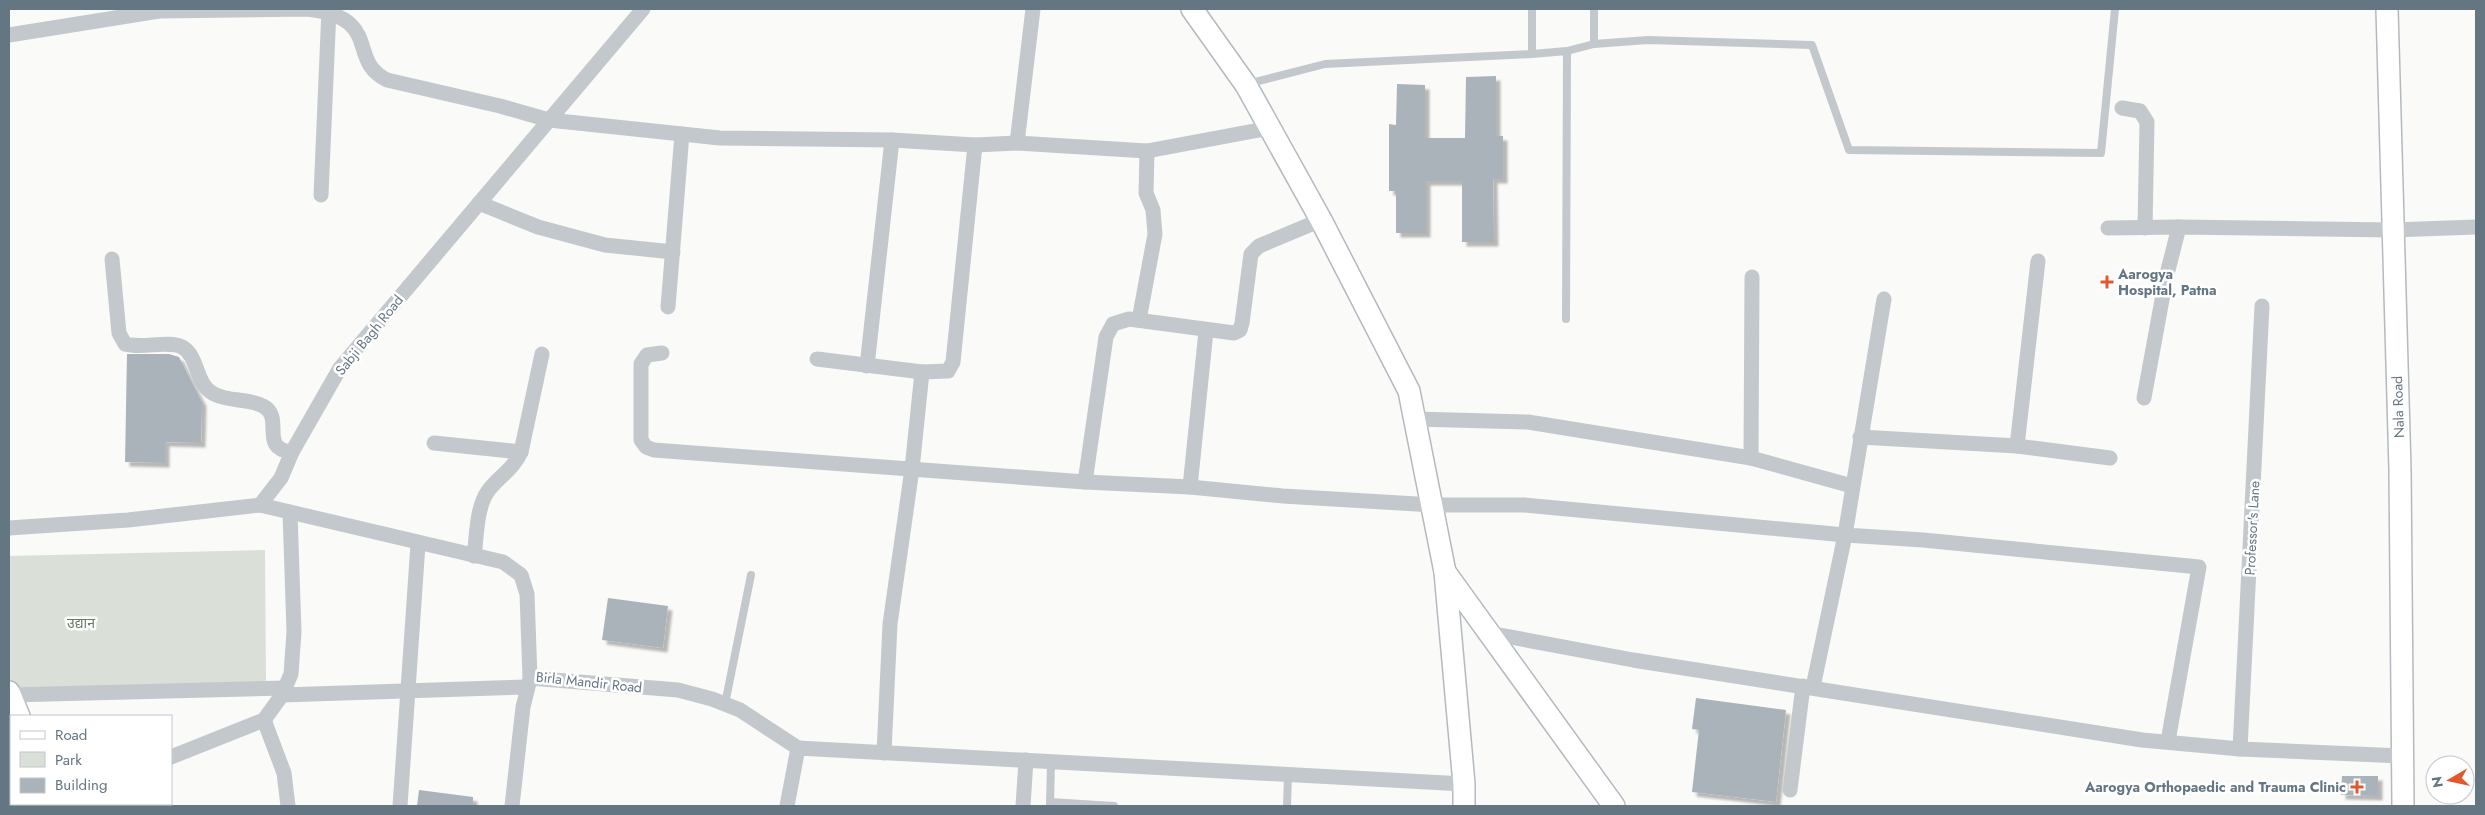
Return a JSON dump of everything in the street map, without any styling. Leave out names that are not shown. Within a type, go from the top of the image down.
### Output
[{"type":"main road","points":[[1192,9],[1246,85],[1321,220],[1398,366],[1408,391],[1433,505],[1445,572],[1464,784],[1464,806]]},
{"type":"main road","name":"Nala Road","points":[[2387,9],[2400,470],[2403,806]]},
{"type":"main road","points":[[1445,572],[1614,806]]},
{"type":"main road","points":[[10,694],[19,715]]},
{"type":"street","name":"Sabji Bagh Road","points":[[260,505],[281,478],[292,452],[340,368],[643,9]]},
{"type":"street","points":[[1017,144],[1033,9]]},
{"type":"street","points":[[321,195],[329,10]]},
{"type":"street","points":[[9,35],[159,11],[329,10],[355,28],[362,40],[368,62],[375,74],[387,80],[500,106],[549,120],[720,138],[892,140],[1146,151],[1270,128]]},
{"type":"street","points":[[2122,108],[2140,111],[2148,122],[2145,228]]},
{"type":"street","points":[[668,307],[682,134]]},
{"type":"street","points":[[867,366],[892,140]]},
{"type":"street","points":[[817,359],[922,372],[948,371],[953,362],[975,145]]},
{"type":"street","points":[[1139,320],[1155,234],[1153,210],[1146,193],[1146,151]]},
{"type":"street","points":[[479,203],[538,226],[605,245],[673,252]]},
{"type":"street","points":[[1086,482],[1106,338],[1113,324],[1129,319],[1226,334],[1240,330],[1251,254],[1259,246],[1321,220]]},
{"type":"street","points":[[2144,398],[2166,278],[2179,227]]},
{"type":"street","points":[[2108,228],[2392,230],[2476,227]]},
{"type":"street","points":[[112,259],[119,333],[125,344],[136,347],[171,345],[182,347],[190,354],[203,384],[213,394],[262,406],[269,411],[272,417],[273,440],[276,446],[282,451],[292,452]]},
{"type":"street","points":[[2017,446],[2038,261]]},
{"type":"street","points":[[1751,458],[1752,277]]},
{"type":"street","points":[[1790,790],[1808,686],[1845,535],[1884,299]]},
{"type":"street","name":"Professor's Lane","points":[[2240,749],[2262,306]]},
{"type":"street","points":[[1190,487],[1206,331]]},
{"type":"street","points":[[662,353],[647,355],[641,364],[641,440],[646,447],[654,450],[1086,482],[1190,487],[1283,496],[1433,505],[1524,504],[1845,535],[1924,540],[2199,568],[2168,741]]},
{"type":"street","points":[[474,556],[481,506],[487,493],[515,465],[521,452],[542,354]]},
{"type":"street","points":[[884,753],[890,624],[912,469],[922,372]]},
{"type":"street","points":[[1415,419],[1528,422],[1751,458],[1852,486]]},
{"type":"street","points":[[1860,437],[2017,446],[2110,458]]},
{"type":"street","points":[[434,443],[521,452]]},
{"type":"street","points":[[9,528],[148,518],[260,505]]},
{"type":"street","name":"Birla Mandir Road","points":[[260,505],[418,544],[503,562],[521,576],[528,594],[529,682],[678,690],[740,710],[798,748]]},
{"type":"street","points":[[172,757],[264,720],[283,691],[291,674],[294,632],[290,512]]},
{"type":"street","points":[[400,806],[418,544]]},
{"type":"street","points":[[1489,633],[1633,660],[2142,740],[2240,749],[2402,756]]},
{"type":"street","points":[[10,694],[408,690],[529,682],[522,707],[512,806]]},
{"type":"street","points":[[264,720],[284,773],[288,806]]},
{"type":"street","points":[[787,806],[798,748],[1464,784]]},
{"type":"street","points":[[1023,806],[1026,760]]},
{"type":"lane","points":[[1532,9],[1532,54]]},
{"type":"lane","points":[[1594,9],[1594,44]]},
{"type":"lane","points":[[1246,85],[1325,64],[1532,54],[1567,50],[1594,44],[1648,40],[1812,46],[1849,150],[2101,153],[2115,9]]},
{"type":"lane","points":[[1566,319],[1567,50]]},
{"type":"lane","points":[[724,704],[751,575]]},
{"type":"lane","points":[[1051,762],[1050,804],[1114,806]]},
{"type":"lane","points":[[1286,806],[1288,774]]},
{"type":"green space","name":"उद्यान","points":[[265,550],[266,683],[9,694],[9,556]]},
{"type":"building","points":[[1496,76],[1496,136],[1503,136],[1503,179],[1493,179],[1494,242],[1462,242],[1462,181],[1426,181],[1426,233],[1396,233],[1396,191],[1389,191],[1389,124],[1396,125],[1397,84],[1425,85],[1425,138],[1465,138],[1466,77]]},
{"type":"building","points":[[127,354],[169,354],[179,357],[202,402],[201,443],[165,442],[165,463],[125,462]]},
{"type":"building","points":[[608,598],[668,606],[663,648],[602,640]]},
{"type":"building","points":[[1696,698],[1786,710],[1776,802],[1692,792],[1699,730],[1692,729]]},
{"type":"building","points":[[2342,776],[2378,776],[2378,796],[2341,795]]},
{"type":"building","points":[[419,790],[473,797],[473,806],[417,806]]},
{"type":"place","name":"Aarogya Hospital, Patna","points":[[2107,282]]},
{"type":"place","name":"Aarogya Orthopaedic and Trauma Clinic","points":[[2357,787]]}]
